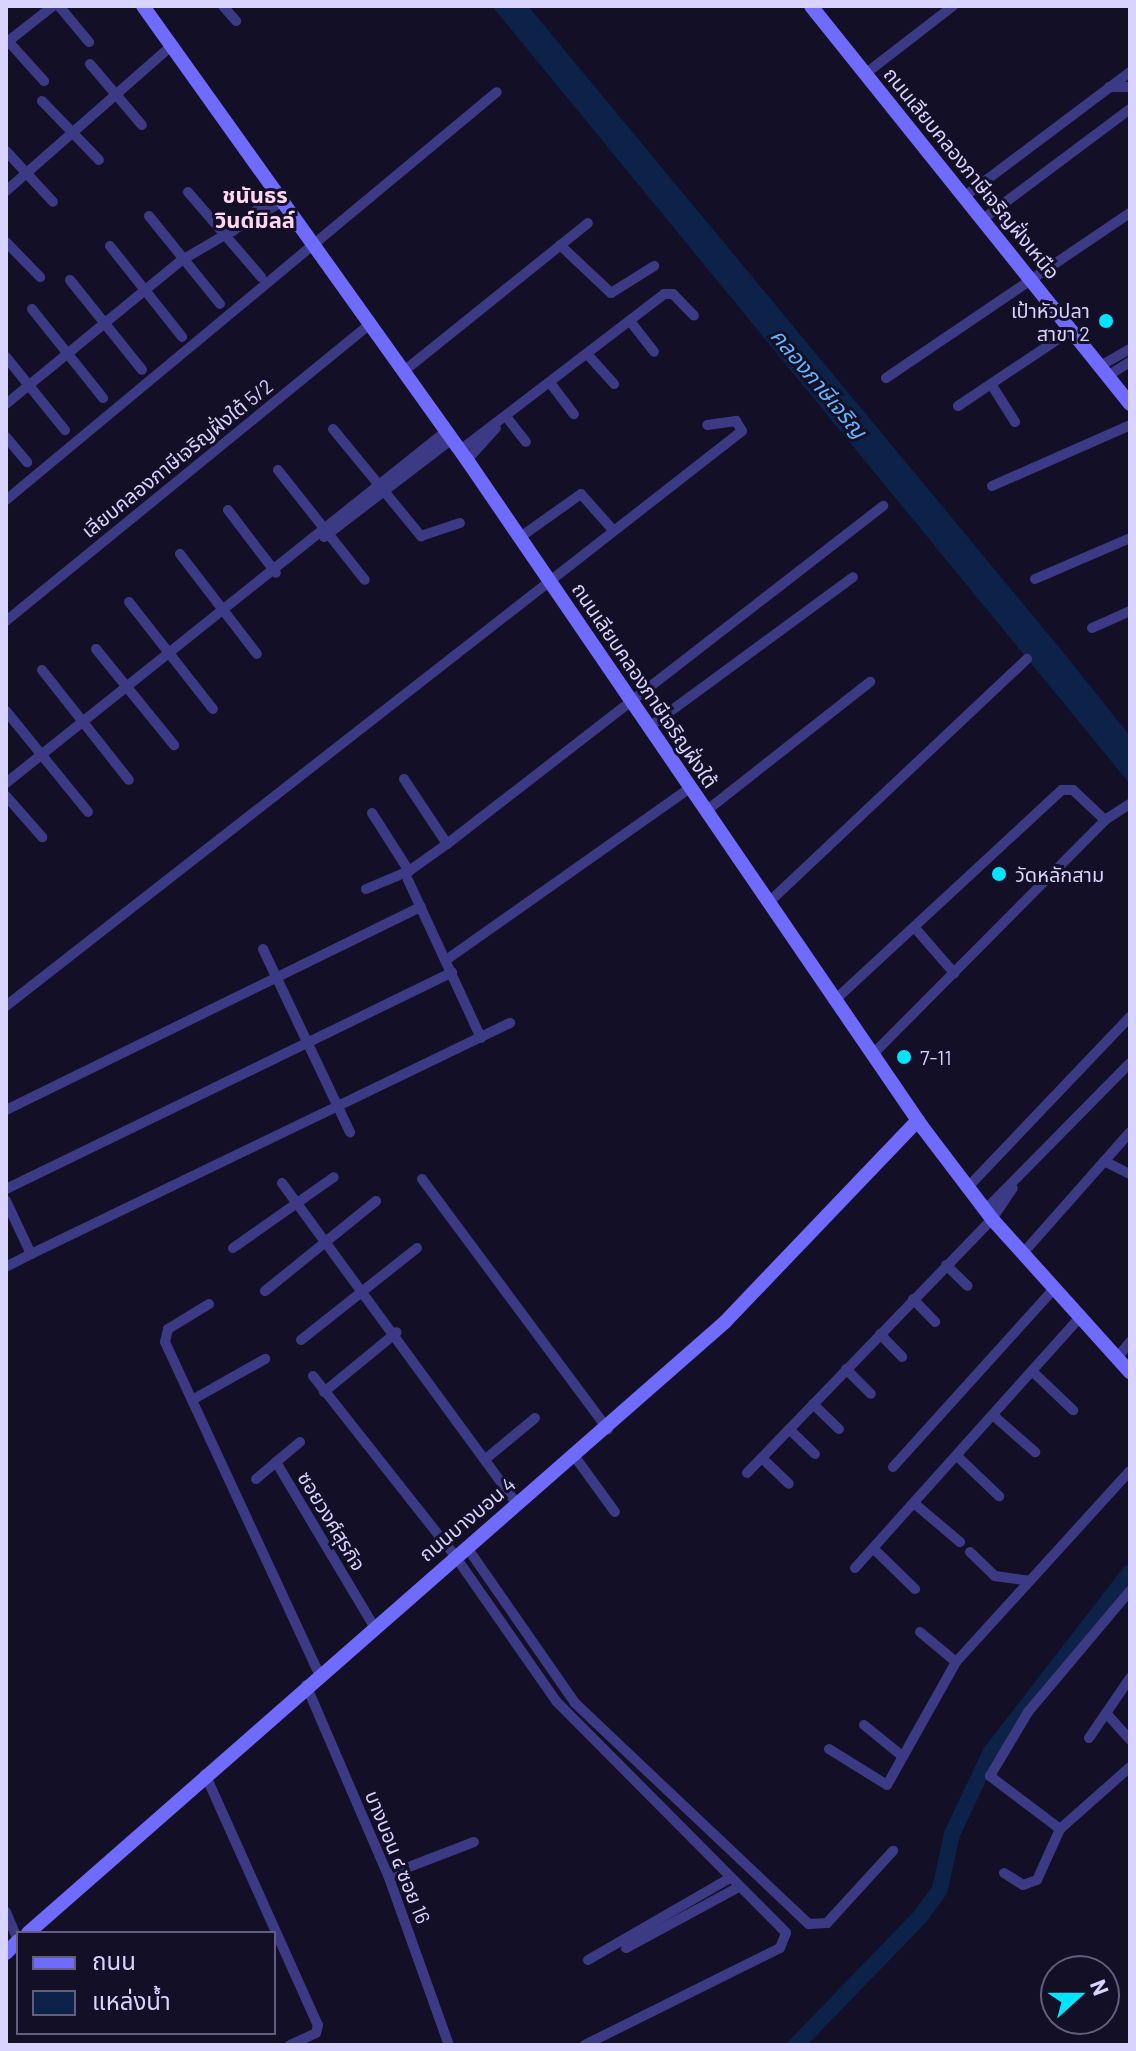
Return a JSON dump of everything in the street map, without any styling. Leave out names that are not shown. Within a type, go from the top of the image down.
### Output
[{"type":"street","points":[[44,81],[7,42],[56,6],[89,42]]},
{"type":"street","name":"ถนนเลียบคลองภาษีเจริญฝั่งใต้","points":[[143,6],[404,371],[918,1120],[989,1214],[1130,1372]]},
{"type":"street","points":[[223,6],[236,21]]},
{"type":"street","name":"ถนนเลียบคลองภาษีเจริญฝั่งเหนือ","points":[[811,6],[1073,329],[1130,404]]},
{"type":"street","points":[[865,74],[953,6]]},
{"type":"street","points":[[6,191],[172,45]]},
{"type":"street","points":[[90,64],[142,125]]},
{"type":"street","points":[[965,196],[1130,72]]},
{"type":"street","points":[[1109,87],[1130,87]]},
{"type":"street","points":[[6,500],[497,92]]},
{"type":"street","points":[[42,101],[99,160]]},
{"type":"street","points":[[983,219],[1130,109]]},
{"type":"street","points":[[6,151],[53,202]]},
{"type":"street","points":[[188,192],[229,234],[261,277]]},
{"type":"street","points":[[6,404],[182,260],[229,234],[280,196]]},
{"type":"street","points":[[886,378],[1130,213]]},
{"type":"street","points":[[149,216],[220,304]]},
{"type":"street","points":[[404,371],[588,223]]},
{"type":"street","points":[[6,242],[40,277]]},
{"type":"street","points":[[560,245],[611,293],[654,266]]},
{"type":"street","points":[[110,246],[182,337]]},
{"type":"street","points":[[70,280],[142,370]]},
{"type":"street","points":[[6,783],[381,488],[455,446],[496,428],[668,293],[694,316]]},
{"type":"street","points":[[32,309],[103,398]]},
{"type":"street","points":[[630,321],[654,352]]},
{"type":"street","name":"เลียบคลองภาษีเจริญฝั่งใต้ 5/2","points":[[6,621],[370,324]]},
{"type":"street","points":[[958,406],[1073,329]]},
{"type":"street","points":[[1105,370],[1130,349]]},
{"type":"street","points":[[588,355],[614,384]]},
{"type":"street","points":[[6,357],[65,430]]},
{"type":"street","points":[[1105,370],[1130,362]]},
{"type":"street","points":[[551,384],[574,414]]},
{"type":"street","points":[[991,384],[1015,422]]},
{"type":"street","points":[[508,419],[526,442]]},
{"type":"street","points":[[6,1006],[742,431],[736,421],[707,425]]},
{"type":"street","points":[[992,486],[1130,425]]},
{"type":"street","points":[[333,429],[421,536],[460,523]]},
{"type":"street","points":[[6,437],[27,462]]},
{"type":"street","points":[[278,470],[365,580]]},
{"type":"street","points":[[519,538],[581,494],[613,530]]},
{"type":"street","points":[[366,889],[408,875],[630,699],[883,506]]},
{"type":"street","points":[[228,510],[276,573]]},
{"type":"street","points":[[1035,579],[1130,538]]},
{"type":"street","points":[[180,554],[257,654]]},
{"type":"street","points":[[649,727],[853,577]]},
{"type":"street","points":[[129,602],[213,709]]},
{"type":"street","points":[[1092,628],[1130,611]]},
{"type":"street","points":[[96,649],[174,745]]},
{"type":"street","points":[[768,903],[1027,659]]},
{"type":"street","points":[[42,670],[129,780]]},
{"type":"street","points":[[706,811],[870,682]]},
{"type":"street","points":[[6,711],[88,812]]},
{"type":"street","points":[[404,779],[447,844]]},
{"type":"street","points":[[446,960],[691,787]]},
{"type":"street","points":[[836,999],[1066,788],[1105,820]]},
{"type":"street","points":[[6,796],[42,837]]},
{"type":"street","points":[[873,1054],[1105,820],[1130,804]]},
{"type":"street","points":[[372,813],[408,875],[481,1038]]},
{"type":"street","points":[[6,1110],[421,907]]},
{"type":"street","points":[[915,928],[954,973]]},
{"type":"street","points":[[263,949],[350,1132]]},
{"type":"street","points":[[6,1189],[452,972]]},
{"type":"street","points":[[968,1187],[1130,1017]]},
{"type":"street","points":[[6,1267],[336,1103],[510,1023]]},
{"type":"street","points":[[747,1473],[946,1265],[989,1214],[1130,1063]]},
{"type":"street","name":"ถนนบางบอน 4","points":[[30,1931],[373,1625],[608,1429],[725,1322],[918,1120]]},
{"type":"street","points":[[1024,1252],[1130,1132]]},
{"type":"street","points":[[1104,1161],[1130,1174]]},
{"type":"street","points":[[233,1248],[334,1177]]},
{"type":"street","points":[[422,1179],[608,1429]]},
{"type":"street","points":[[282,1183],[397,1332],[488,1457],[516,1503]]},
{"type":"street","points":[[6,1201],[31,1254]]},
{"type":"street","points":[[265,1291],[376,1201]]},
{"type":"street","points":[[301,1340],[417,1248]]},
{"type":"street","points":[[946,1265],[968,1286]]},
{"type":"street","points":[[893,1467],[1055,1288]]},
{"type":"street","points":[[913,1299],[935,1322]]},
{"type":"street","points":[[209,1304],[165,1332],[192,1400],[319,1674]]},
{"type":"street","points":[[855,1568],[875,1550],[1080,1317]]},
{"type":"street","points":[[324,1392],[397,1332]]},
{"type":"street","points":[[880,1334],[902,1357]]},
{"type":"street","points":[[1117,1358],[1130,1342]]},
{"type":"street","points":[[192,1400],[265,1359]]},
{"type":"street","points":[[846,1369],[871,1394]]},
{"type":"street","points":[[1032,1371],[1073,1410]]},
{"type":"street","points":[[313,1376],[460,1551],[575,1703],[809,1924],[827,1923],[893,1851]]},
{"type":"street","points":[[813,1404],[839,1429]]},
{"type":"street","points":[[994,1416],[1035,1452]]},
{"type":"street","points":[[488,1457],[535,1418]]},
{"type":"street","points":[[789,1429],[815,1454]]},
{"type":"street","name":"ซอยวงศ์สุรกิจ","points":[[300,1442],[276,1462],[373,1625]]},
{"type":"street","points":[[575,1457],[615,1512]]},
{"type":"street","points":[[958,1457],[999,1496]]},
{"type":"street","points":[[762,1458],[789,1484]]},
{"type":"street","points":[[256,1479],[276,1462]]},
{"type":"street","points":[[829,1749],[884,1786],[956,1662],[1130,1471]]},
{"type":"street","points":[[915,1504],[960,1542]]},
{"type":"street","points":[[875,1550],[915,1589]]},
{"type":"street","points":[[460,1551],[557,1702],[739,1887],[787,1941],[585,2045]]},
{"type":"street","points":[[970,1552],[995,1576],[1029,1581]]},
{"type":"street","points":[[1060,1829],[989,1777],[1028,1712],[1130,1591]]},
{"type":"street","points":[[920,1632],[956,1662]]},
{"type":"street","points":[[1089,1738],[1130,1678]]},
{"type":"street","name":"บางบอน ๔ ซอย 16","points":[[306,1685],[388,1875],[449,2045]]},
{"type":"street","points":[[1106,1713],[1130,1740]]},
{"type":"street","points":[[864,1725],[902,1756]]},
{"type":"street","points":[[1004,1873],[1023,1885],[1037,1880],[1060,1829],[1130,1767]]},
{"type":"street","points":[[205,1774],[276,1931]]},
{"type":"street","points":[[388,1875],[474,1842]]},
{"type":"street","points":[[588,1960],[730,1878]]},
{"type":"street","points":[[626,1948],[739,1887]]},
{"type":"street","points":[[6,1912],[16,1936]]},
{"type":"street","points":[[276,1932],[318,2025],[316,2033],[290,2045]]},
{"type":"water","name":"คลองภาษีเจริญ","points":[[492,6],[528,6],[1058,646],[1130,736],[1130,784]]},
{"type":"waterway","points":[[796,2045],[920,1917],[940,1889],[952,1834],[991,1752],[1130,1572]]},
{"type":"place","name":"เป้าหัวปลา สาขา 2","points":[[1106,321]]},
{"type":"place","name":"วัดหลักสาม","points":[[999,874]]},
{"type":"place","name":"7-11","points":[[904,1057]]},
{"type":"district","name":"ชนันธร วินด์มิลล์","points":[[255,206]]}]
